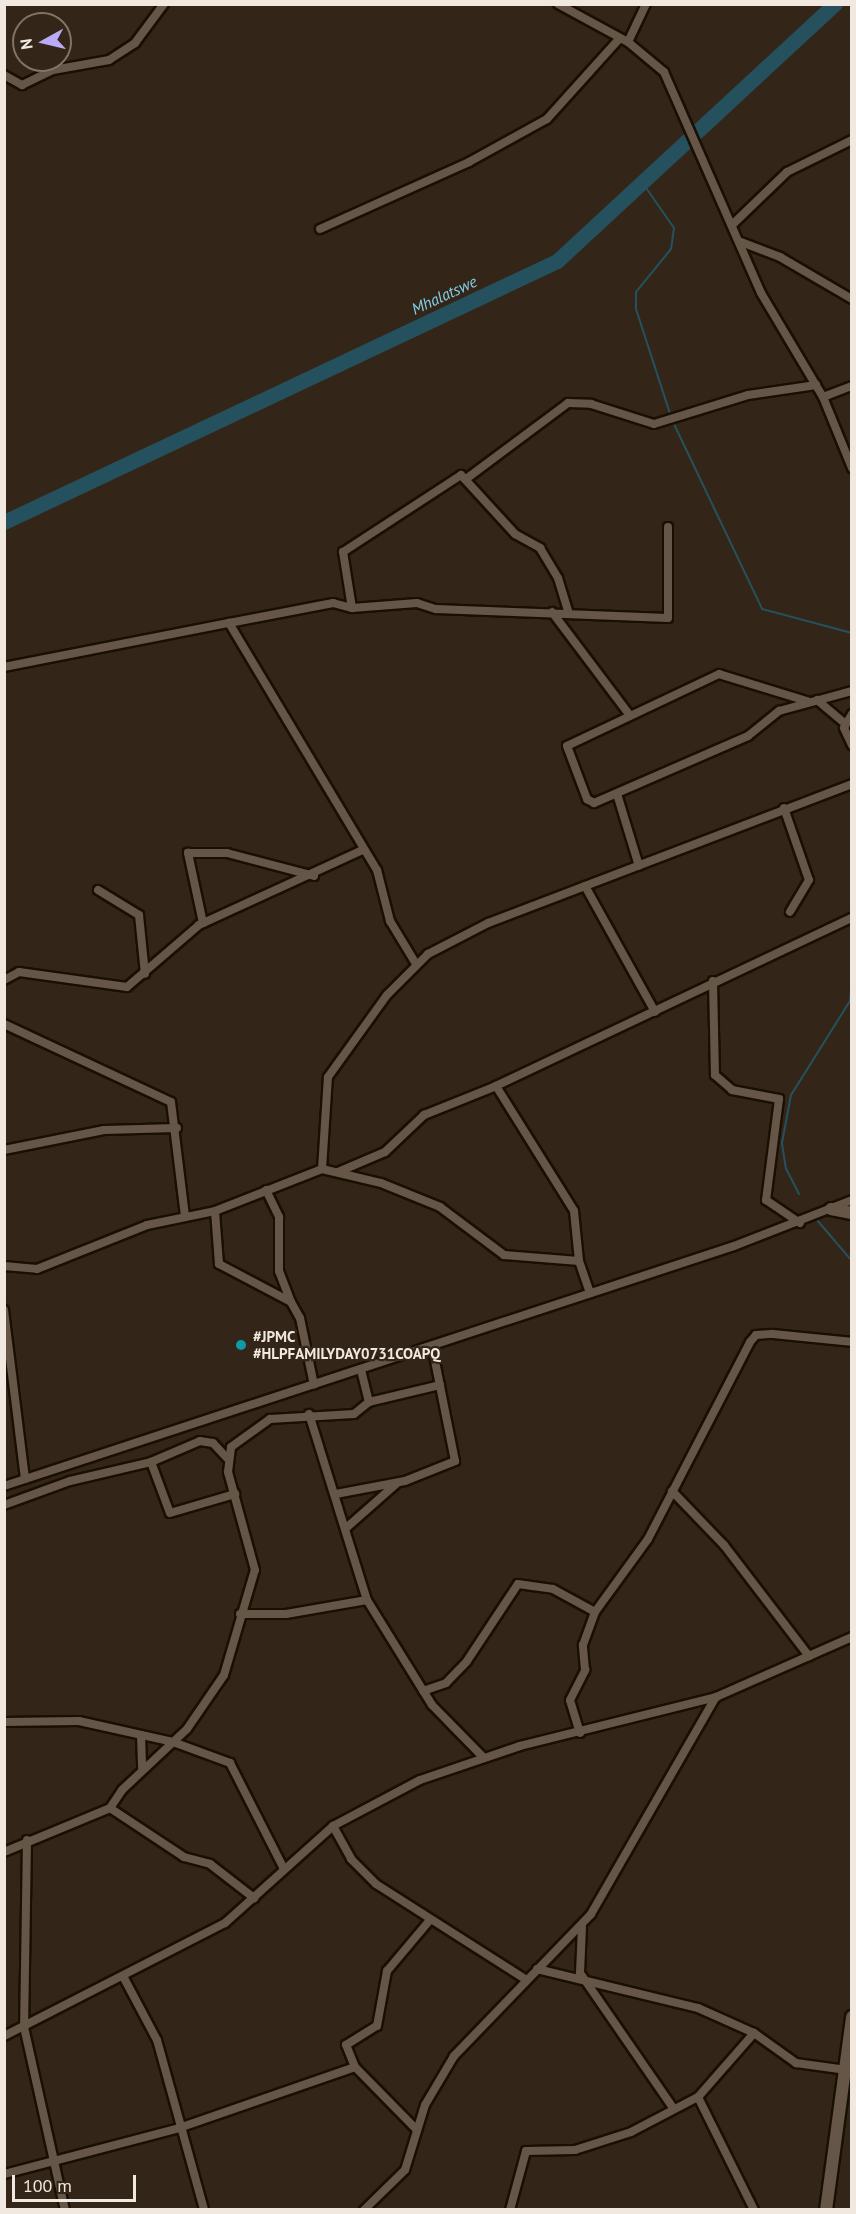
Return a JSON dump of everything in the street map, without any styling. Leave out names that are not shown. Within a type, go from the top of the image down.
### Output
[{"type":"street","points":[[4,75],[22,85],[53,70],[109,60],[135,43],[164,4]]},
{"type":"street","points":[[558,4],[628,42],[664,72],[769,309],[824,397],[852,468]]},
{"type":"street","points":[[628,42],[646,4]]},
{"type":"street","points":[[320,229],[542,122],[619,39]]},
{"type":"street","points":[[733,224],[787,172],[852,140]]},
{"type":"street","points":[[741,242],[780,257],[852,300]]},
{"type":"street","points":[[466,479],[568,403],[591,404],[654,424],[670,415],[748,394],[816,386]]},
{"type":"street","points":[[824,397],[850,389]]},
{"type":"street","points":[[352,608],[343,552],[457,476],[466,479],[482,504],[515,534],[540,548],[558,578],[568,611]]},
{"type":"street","points":[[4,667],[333,603],[352,608],[417,603],[670,617],[668,527]]},
{"type":"street","points":[[552,612],[628,712]]},
{"type":"street","points":[[229,623],[341,807],[361,851],[377,870],[390,921],[416,964]]},
{"type":"street","points":[[852,691],[813,701],[779,711],[748,736],[617,794],[590,802],[567,746],[628,712],[719,674],[813,701],[844,723],[852,745]]},
{"type":"street","points":[[844,723],[852,714]]},
{"type":"street","points":[[322,1169],[328,1077],[347,1045],[416,964],[488,923],[784,808],[852,784]]},
{"type":"street","points":[[617,794],[639,866]]},
{"type":"street","points":[[784,808],[809,880],[790,912]]},
{"type":"street","points":[[4,980],[18,972],[118,989],[145,975],[203,922],[314,876],[361,851]]},
{"type":"street","points":[[203,922],[188,853],[227,853],[314,876]]},
{"type":"street","points":[[585,886],[655,1012]]},
{"type":"street","points":[[98,890],[139,915],[145,975]]},
{"type":"street","points":[[335,1173],[385,1152],[424,1115],[496,1086],[655,1012],[714,981],[852,918]]},
{"type":"street","points":[[714,981],[715,1075],[732,1090],[779,1099],[766,1200],[800,1223]]},
{"type":"street","points":[[4,1024],[159,1094],[171,1102],[177,1128],[185,1216]]},
{"type":"street","points":[[496,1086],[574,1211],[579,1261],[590,1293]]},
{"type":"street","points":[[4,1150],[104,1130],[177,1128]]},
{"type":"street","points":[[4,1266],[37,1269],[147,1225],[215,1211],[322,1169],[381,1183],[440,1208],[504,1255],[579,1261]]},
{"type":"street","points":[[266,1190],[279,1217],[279,1271],[300,1318],[314,1385]]},
{"type":"street","points":[[4,1486],[800,1223],[852,1200]]},
{"type":"street","points":[[831,1209],[852,1213]]},
{"type":"street","points":[[215,1211],[219,1264],[291,1302]]},
{"type":"street","points":[[4,1310],[25,1479]]},
{"type":"street","points":[[580,1733],[570,1701],[585,1670],[583,1645],[595,1612],[648,1539],[756,1335],[852,1342]]},
{"type":"street","points":[[336,1494],[399,1482],[455,1461],[432,1346]]},
{"type":"street","points":[[361,1369],[369,1402]]},
{"type":"street","points":[[4,1851],[110,1808],[142,1770],[173,1742],[214,1695],[255,1570],[228,1458],[237,1440],[256,1426],[309,1414],[345,1418],[369,1402],[441,1385]]},
{"type":"street","points":[[309,1414],[336,1494],[367,1600],[423,1691],[483,1756]]},
{"type":"street","points":[[4,1505],[70,1481],[151,1462],[207,1441],[228,1458]]},
{"type":"street","points":[[151,1462],[170,1513],[235,1494]]},
{"type":"street","points":[[346,1528],[399,1482]]},
{"type":"street","points":[[672,1491],[724,1545],[809,1656]]},
{"type":"street","points":[[423,1691],[447,1683],[460,1668],[518,1584],[553,1589],[595,1612]]},
{"type":"street","points":[[240,1614],[286,1614],[367,1600]]},
{"type":"street","points":[[4,2036],[124,1978],[225,1923],[333,1826],[420,1780],[483,1756],[716,1697],[852,1637]]},
{"type":"street","points":[[364,2210],[397,2182],[436,2080],[525,1979],[582,1927],[716,1697]]},
{"type":"street","points":[[4,1722],[79,1721],[173,1742],[237,1770],[284,1869]]},
{"type":"street","points":[[141,1735],[142,1770]]},
{"type":"street","points":[[110,1808],[184,1857],[210,1864],[254,1898]]},
{"type":"street","points":[[333,1826],[351,1859],[376,1884],[525,1979]]},
{"type":"street","points":[[27,1840],[24,2027],[65,2210]]},
{"type":"street","points":[[417,2130],[355,2067],[346,2045],[377,2026],[387,1971],[430,1920]]},
{"type":"street","points":[[582,1927],[577,1962],[587,1983],[672,2108]]},
{"type":"street","points":[[537,1969],[587,1983],[698,2008],[754,2033],[796,2063],[847,2070]]},
{"type":"street","points":[[124,1978],[157,2040],[179,2128],[204,2210]]},
{"type":"street","points":[[826,2210],[847,2102],[847,2070],[852,2017]]},
{"type":"street","points":[[510,2210],[522,2157],[531,2148],[575,2150],[601,2145],[698,2097],[754,2033]]},
{"type":"street","points":[[4,2174],[179,2128],[355,2067]]},
{"type":"street","points":[[698,2097],[754,2210]]},
{"type":"waterway","name":"Mhalatswe","points":[[4,522],[557,261],[835,4]]},
{"type":"waterway","points":[[642,182],[674,228],[671,249],[636,292],[636,309],[671,417]]},
{"type":"waterway","points":[[673,422],[762,609],[852,633]]},
{"type":"waterway","points":[[799,1194],[786,1169],[782,1143],[791,1095],[850,1001],[852,983]]},
{"type":"waterway","points":[[817,1220],[852,1261]]},
{"type":"place","name":"#JPMC #HLPFAMILYDAY0731COAPQ","points":[[241,1345]]}]
